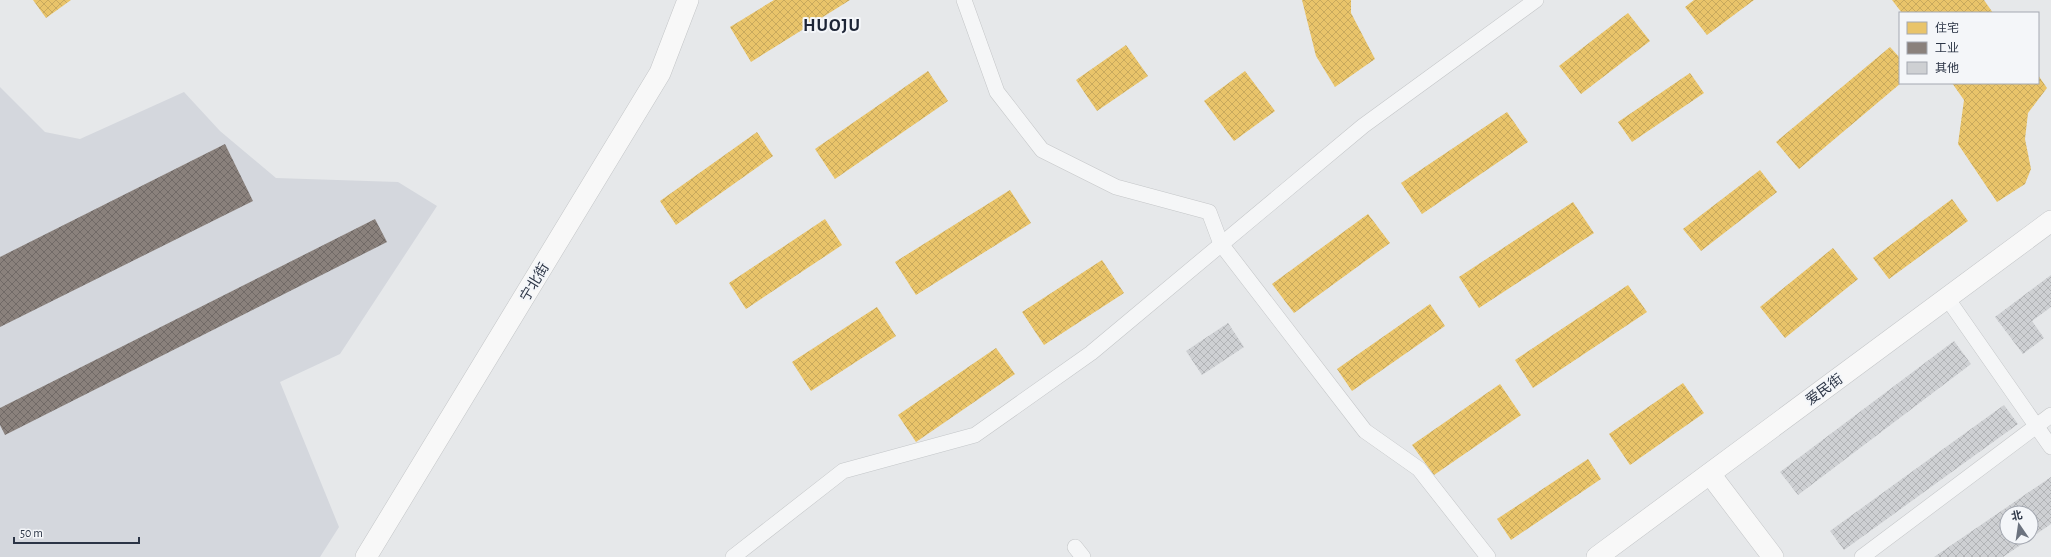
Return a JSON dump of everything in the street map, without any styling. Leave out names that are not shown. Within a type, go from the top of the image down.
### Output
[{"type":"street","name":"宁北街","points":[[366,557],[660,73],[688,0]]},
{"type":"street","points":[[964,0],[997,92],[1042,150],[1116,187],[1209,212],[1221,244],[1365,431],[1419,469],[1488,557]]},
{"type":"street","points":[[733,557],[843,471],[975,435],[1091,353],[1363,126],[1536,0]]},
{"type":"street","name":"爱民街","points":[[1597,557],[2051,221]]},
{"type":"street","points":[[1947,298],[2051,447]]},
{"type":"street","points":[[1862,557],[2051,414]]},
{"type":"street","points":[[1710,474],[1773,557]]},
{"type":"shaded area","points":[[0,87],[45,132],[80,139],[184,92],[220,131],[276,178],[398,182],[437,206],[340,354],[280,382],[339,527],[320,557],[0,557]]},
{"type":"building: 住宅","points":[[33,0],[71,0],[46,18]]},
{"type":"building: 住宅","points":[[774,0],[850,0],[751,62],[730,27]]},
{"type":"building: 住宅","points":[[1302,0],[1351,0],[1351,13],[1375,59],[1335,87],[1316,56]]},
{"type":"building: 住宅","points":[[1694,0],[1754,0],[1707,35],[1685,7]]},
{"type":"building: 住宅","points":[[1892,0],[1984,0],[1992,12],[1901,12]]},
{"type":"building: 住宅","points":[[1628,13],[1650,41],[1581,94],[1559,66]]},
{"type":"building: 住宅","points":[[1126,45],[1148,76],[1097,111],[1076,80]]},
{"type":"building: 住宅","points":[[1890,47],[1899,57],[1900,84],[1799,169],[1776,142]]},
{"type":"building: 住宅","points":[[928,71],[948,101],[835,179],[815,149]]},
{"type":"building: 住宅","points":[[1245,71],[1275,111],[1234,141],[1204,101]]},
{"type":"building: 住宅","points":[[1690,73],[1704,93],[1632,142],[1618,122]]},
{"type":"building: 住宅","points":[[2039,76],[2047,88],[2028,113],[2025,139],[2031,169],[2025,184],[1997,202],[1958,144],[1964,100],[1953,84],[2039,84]]},
{"type":"building: 住宅","points":[[1507,112],[1528,142],[1422,214],[1401,183]]},
{"type":"building: 住宅","points":[[757,132],[773,156],[676,225],[660,201]]},
{"type":"building: 住宅","points":[[1760,170],[1777,192],[1701,251],[1683,229]]},
{"type":"building: 住宅","points":[[1010,190],[1031,223],[916,295],[895,262]]},
{"type":"building: 住宅","points":[[1952,199],[1968,221],[1889,279],[1873,258]]},
{"type":"building: 住宅","points":[[1573,202],[1594,233],[1479,308],[1459,277]]},
{"type":"building: 住宅","points":[[1368,214],[1390,243],[1294,313],[1272,284]]},
{"type":"building: 住宅","points":[[825,219],[842,245],[746,309],[729,283]]},
{"type":"building: 住宅","points":[[1833,248],[1858,279],[1785,338],[1760,307]]},
{"type":"building: 住宅","points":[[1102,260],[1124,293],[1044,345],[1022,312]]},
{"type":"building: 住宅","points":[[1628,285],[1647,312],[1533,388],[1515,360]]},
{"type":"building: 住宅","points":[[1430,304],[1445,326],[1352,391],[1337,369]]},
{"type":"building: 住宅","points":[[877,307],[896,336],[811,391],[792,362]]},
{"type":"building: 住宅","points":[[996,348],[1015,374],[916,442],[898,415]]},
{"type":"building: 住宅","points":[[1683,383],[1704,413],[1630,465],[1609,434]]},
{"type":"building: 住宅","points":[[1500,384],[1521,415],[1434,475],[1412,445]]},
{"type":"building: 住宅","points":[[1588,459],[1601,479],[1511,540],[1497,519]]},
{"type":"building: 工业","points":[[225,144],[253,201],[0,327],[0,257]]},
{"type":"building: 工业","points":[[375,219],[387,242],[5,435],[0,425],[0,408]]},
{"type":"building: 其他","points":[[2051,275],[2051,307],[2032,321],[2044,338],[2023,354],[1995,317]]},
{"type":"building: 其他","points":[[1228,323],[1244,347],[1202,375],[1186,351]]},
{"type":"building: 其他","points":[[1954,341],[1971,364],[1798,495],[1780,472]]},
{"type":"building: 其他","points":[[2004,405],[2018,424],[1844,550],[1830,531]]},
{"type":"building: 其他","points":[[2051,477],[2051,524],[2039,532],[2039,505],[2010,505]]},
{"type":"building: 其他","points":[[1999,513],[1999,545],[2020,545],[2003,557],[1934,557]]},
{"type":"district","name":"HUOJU","points":[[832,25]]}]
